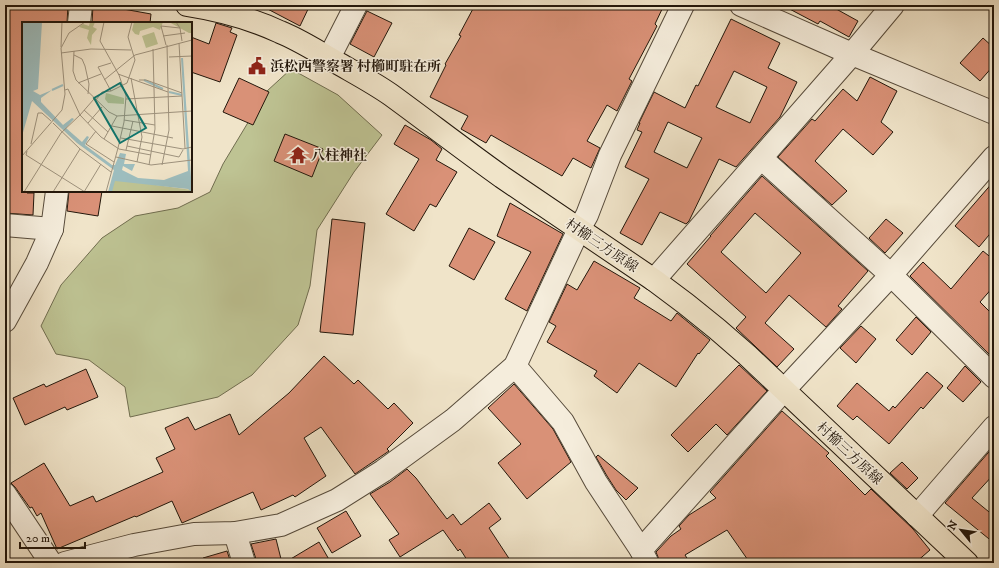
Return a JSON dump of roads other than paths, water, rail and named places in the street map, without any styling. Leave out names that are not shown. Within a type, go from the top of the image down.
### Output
[{"type":"main road","name":"村櫛三方原線","points":[[187,5],[227,13],[263,24],[372,82],[476,159],[654,280],[686,304],[747,355],[967,563]]},
{"type":"street","points":[[79,22],[81,5]]},
{"type":"street","points":[[328,58],[356,5]]},
{"type":"street","points":[[66,563],[134,545],[194,534],[235,533],[281,525],[337,500],[383,471],[453,420],[515,366],[587,215],[610,155],[683,5]]},
{"type":"street","points":[[741,5],[852,54],[994,113]]},
{"type":"street","points":[[654,280],[893,5]]},
{"type":"street","points":[[760,158],[891,275],[994,377]]},
{"type":"street","points":[[515,366],[563,422],[596,482],[644,556],[784,390],[891,275],[994,158]]},
{"type":"street","points":[[5,321],[37,263],[52,229],[57,192]]},
{"type":"street","points":[[5,225],[52,229]]},
{"type":"street","points":[[916,516],[994,427]]},
{"type":"street","points":[[5,494],[51,563]]},
{"type":"street","points":[[235,533],[244,563]]},
{"type":"place","name":"浜松西警察署 村櫛町駐在所","points":[[257,66]]},
{"type":"place","name":"八柱神社","points":[[298,155]]}]
